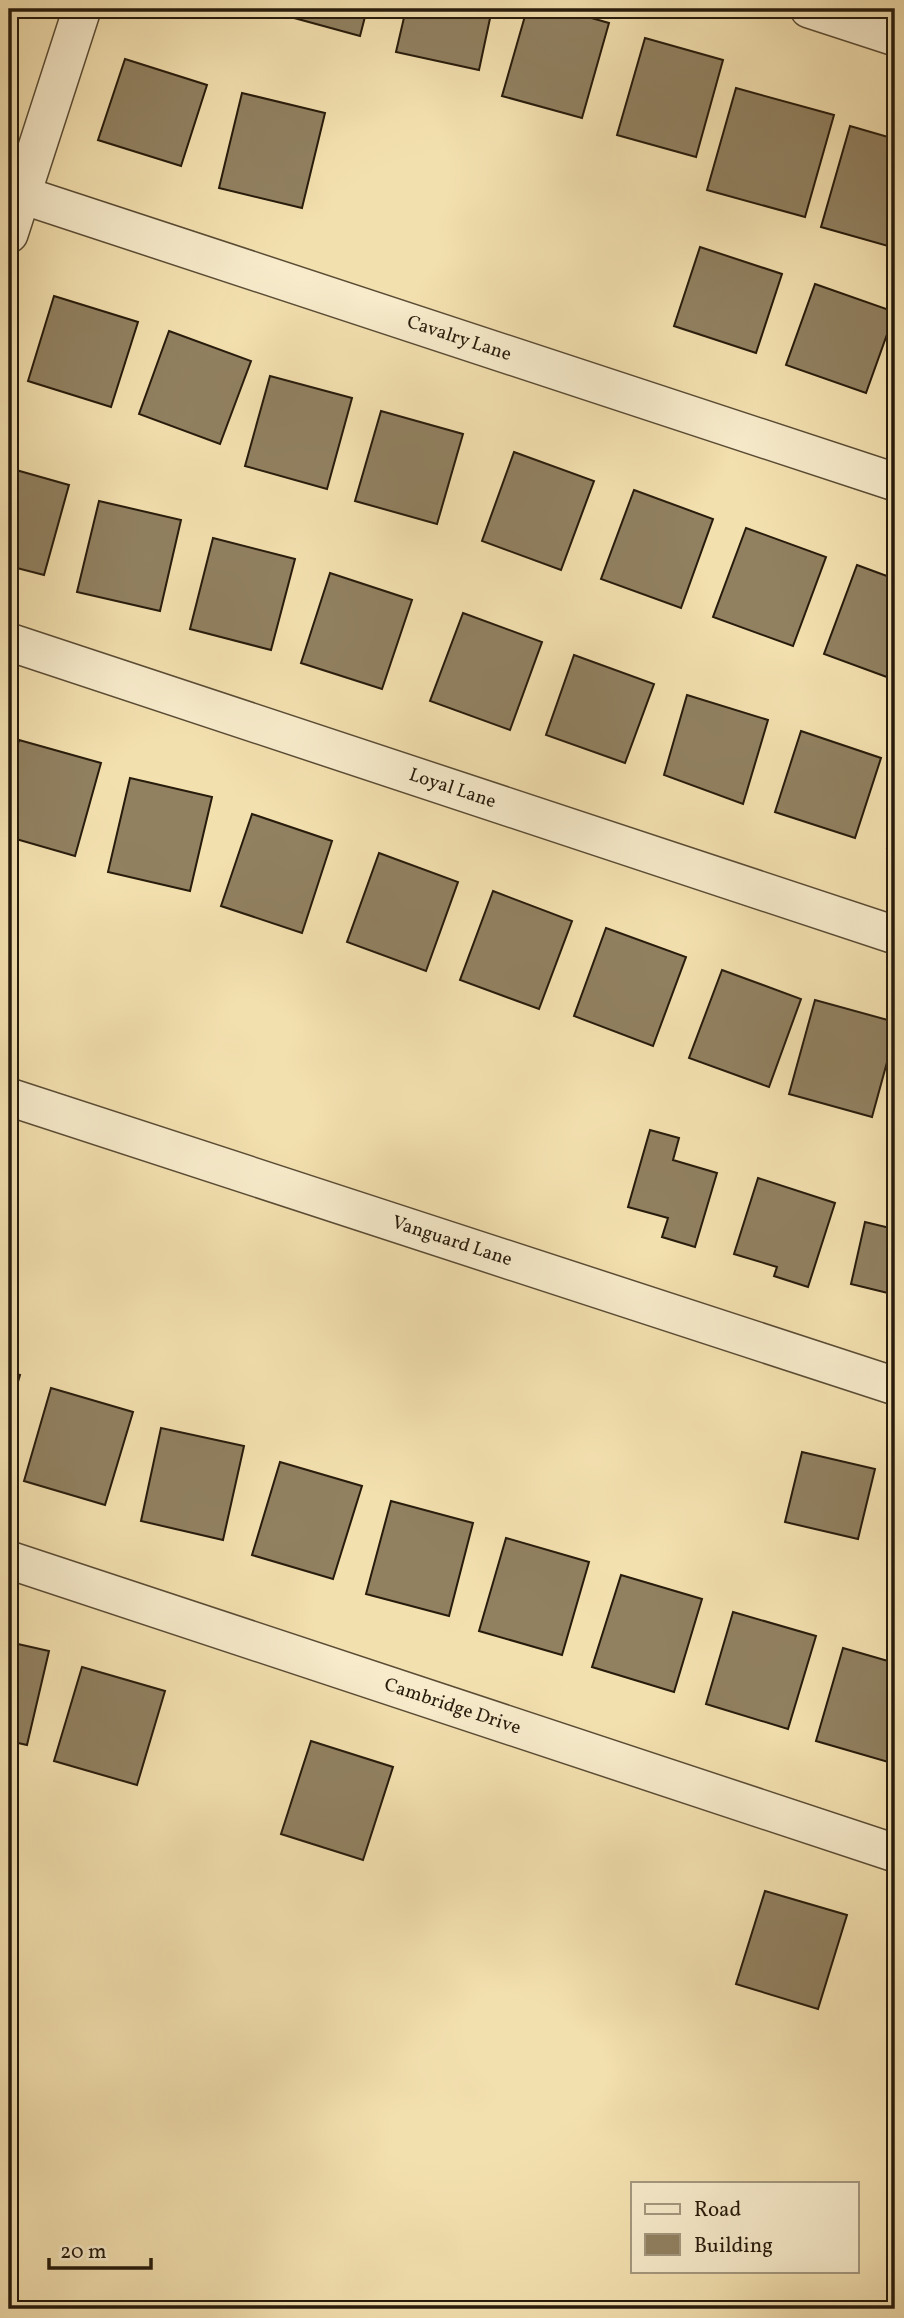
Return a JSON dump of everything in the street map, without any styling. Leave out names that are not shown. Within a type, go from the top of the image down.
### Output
[{"type":"street","points":[[9,234],[82,9]]},
{"type":"street","points":[[809,9],[895,37]]},
{"type":"street","name":"Cavalry Lane","points":[[22,195],[895,482]]},
{"type":"street","name":"Loyal Lane","points":[[9,642],[895,935]]},
{"type":"street","name":"Vanguard Lane","points":[[9,1097],[895,1386]]},
{"type":"street","name":"Cambridge Drive","points":[[9,1560],[895,1853]]},
{"type":"building","points":[[278,9],[367,9],[360,36],[276,13]]},
{"type":"building","points":[[406,9],[492,9],[479,70],[396,52]]},
{"type":"building","points":[[527,9],[560,9],[609,23],[582,118],[502,96]]},
{"type":"building","points":[[645,38],[723,60],[696,157],[617,135]]},
{"type":"building","points":[[125,59],[207,85],[181,166],[98,140]]},
{"type":"building","points":[[736,88],[834,115],[805,217],[707,190]]},
{"type":"building","points":[[242,93],[325,113],[302,208],[219,188]]},
{"type":"building","points":[[850,126],[895,139],[895,248],[821,227]]},
{"type":"building","points":[[700,247],[782,274],[756,353],[674,326]]},
{"type":"building","points":[[815,284],[895,312],[866,393],[786,365]]},
{"type":"building","points":[[54,296],[138,322],[111,407],[28,381]]},
{"type":"building","points":[[169,331],[251,361],[220,444],[139,414]]},
{"type":"building","points":[[270,376],[352,398],[327,489],[245,466]]},
{"type":"building","points":[[381,411],[463,434],[437,524],[355,501]]},
{"type":"building","points":[[514,452],[594,481],[561,570],[482,541]]},
{"type":"building","points":[[9,468],[69,485],[44,575],[9,566]]},
{"type":"building","points":[[634,490],[713,519],[681,608],[601,579]]},
{"type":"building","points":[[99,501],[181,520],[160,611],[77,592]]},
{"type":"building","points":[[746,528],[826,557],[793,646],[713,617]]},
{"type":"building","points":[[213,538],[295,559],[271,650],[190,629]]},
{"type":"building","points":[[857,565],[895,579],[895,680],[824,654]]},
{"type":"building","points":[[330,573],[412,600],[382,689],[301,663]]},
{"type":"building","points":[[463,613],[542,642],[510,730],[430,701]]},
{"type":"building","points":[[574,655],[654,684],[625,763],[546,735]]},
{"type":"building","points":[[687,695],[768,720],[743,804],[664,775]]},
{"type":"building","points":[[801,731],[881,758],[855,838],[775,812]]},
{"type":"building","points":[[19,740],[101,763],[75,856],[9,837],[9,777]]},
{"type":"building","points":[[130,778],[212,797],[190,891],[108,872]]},
{"type":"building","points":[[252,814],[332,841],[302,933],[221,906]]},
{"type":"building","points":[[895,824],[895,851],[887,848]]},
{"type":"building","points":[[379,853],[458,882],[426,971],[347,942]]},
{"type":"building","points":[[493,891],[572,921],[539,1009],[460,980]]},
{"type":"building","points":[[606,928],[686,957],[653,1046],[574,1016]]},
{"type":"building","points":[[722,970],[801,999],[769,1087],[689,1058]]},
{"type":"building","points":[[815,1000],[895,1022],[895,1033],[872,1117],[789,1094]]},
{"type":"building","points":[[650,1130],[679,1138],[673,1160],[717,1173],[695,1247],[662,1237],[668,1218],[628,1207]]},
{"type":"building","points":[[758,1178],[835,1203],[808,1287],[774,1276],[777,1267],[734,1254]]},
{"type":"building","points":[[865,1222],[894,1229],[895,1223],[895,1314],[888,1312],[892,1294],[851,1284]]},
{"type":"building","points":[[9,1372],[20,1375],[9,1412]]},
{"type":"building","points":[[51,1388],[133,1412],[105,1505],[24,1481]]},
{"type":"building","points":[[161,1428],[244,1446],[223,1540],[141,1521]]},
{"type":"building","points":[[802,1452],[875,1469],[858,1539],[785,1522]]},
{"type":"building","points":[[280,1462],[362,1486],[333,1579],[252,1555]]},
{"type":"building","points":[[391,1501],[473,1523],[449,1616],[366,1594]]},
{"type":"building","points":[[895,1531],[895,1558],[888,1556]]},
{"type":"building","points":[[506,1538],[589,1562],[562,1655],[479,1631]]},
{"type":"building","points":[[621,1575],[702,1599],[674,1692],[592,1667]]},
{"type":"building","points":[[733,1612],[816,1636],[788,1729],[706,1704]]},
{"type":"building","points":[[9,1642],[49,1651],[27,1745],[9,1741]]},
{"type":"building","points":[[843,1648],[895,1663],[895,1764],[816,1741]]},
{"type":"building","points":[[82,1667],[165,1691],[137,1785],[54,1761]]},
{"type":"building","points":[[311,1741],[393,1767],[363,1860],[281,1834]]},
{"type":"building","points":[[765,1891],[847,1915],[818,2009],[736,1984]]}]
